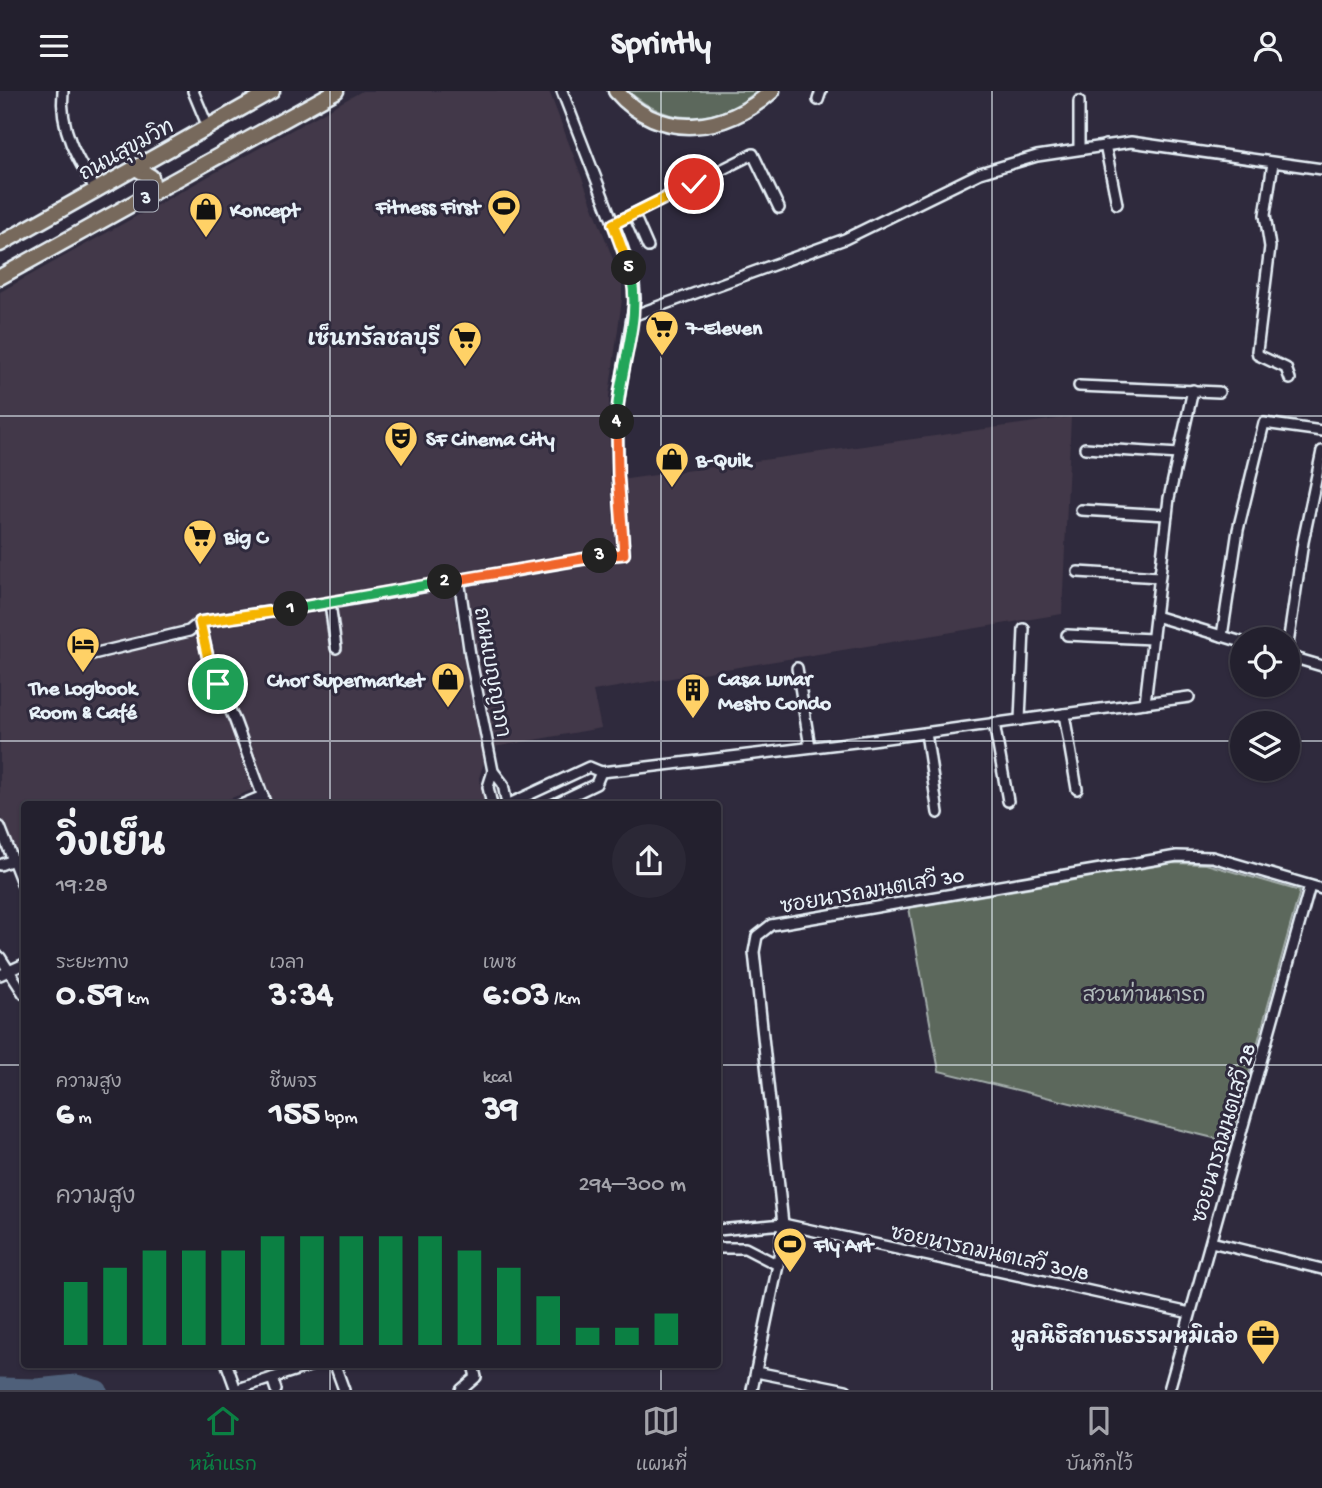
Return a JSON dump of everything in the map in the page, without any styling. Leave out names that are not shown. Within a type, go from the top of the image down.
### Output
[{"type":"main road","name":"ถนนสุขุมวิท","points":[[0,244],[272,91]]},
{"type":"main road","name":"3","points":[[0,277],[336,91]]},
{"type":"main road","points":[[616,91],[650,117],[673,124],[693,126],[729,120],[772,91]]},
{"type":"main road","points":[[136,168],[151,177],[152,193]]},
{"type":"street","points":[[61,91],[73,153],[96,190]]},
{"type":"street","points":[[193,91],[208,127]]},
{"type":"street","points":[[79,657],[189,631],[200,622],[624,554],[618,474],[617,410],[632,316],[634,283],[562,91]]},
{"type":"street","points":[[1079,100],[1079,149]]},
{"type":"street","points":[[632,316],[845,239],[980,173],[1037,156],[1131,142],[1322,169]]},
{"type":"street","points":[[1105,145],[1117,204]]},
{"type":"street","points":[[613,224],[753,154],[779,208]]},
{"type":"street","points":[[1273,163],[1265,215],[1270,247],[1258,355],[1286,368],[1290,379]]},
{"type":"street","points":[[634,215],[648,247]]},
{"type":"street","points":[[1079,386],[1219,392]]},
{"type":"street","points":[[1145,703],[1167,515],[1194,390]]},
{"type":"street","points":[[1222,636],[1238,530],[1264,423],[1322,431]]},
{"type":"street","points":[[1085,448],[1179,454]]},
{"type":"street","points":[[1290,627],[1303,542],[1322,451]]},
{"type":"street","points":[[1081,510],[1167,515]]},
{"type":"street","points":[[1078,572],[1159,577]]},
{"type":"street","name":"ถนนเบญญาภา","points":[[459,579],[470,655],[493,771],[503,784],[506,801]]},
{"type":"street","points":[[330,603],[336,648]]},
{"type":"street","points":[[1155,616],[1230,638]]},
{"type":"street","points":[[200,622],[209,663],[265,801]]},
{"type":"street","points":[[1020,720],[1024,629]]},
{"type":"street","points":[[1067,635],[1152,639]]},
{"type":"street","points":[[1300,660],[1322,666]]},
{"type":"street","points":[[797,668],[810,747]]},
{"type":"street","points":[[516,801],[589,767],[601,772],[926,733],[1189,697]]},
{"type":"street","points":[[1064,714],[1077,789]]},
{"type":"street","points":[[994,723],[1008,801]]},
{"type":"street","points":[[926,733],[938,813]]},
{"type":"street","name":"ถนนเบญญาภา","points":[[491,801],[488,787],[493,771]]},
{"type":"street","points":[[560,801],[596,783],[601,772]]},
{"type":"street","points":[[0,827],[21,880]]},
{"type":"street","name":"ซอยนารถมนตเสวี 30","points":[[752,1390],[778,1265],[783,1224],[754,952],[757,936],[771,925],[1177,856],[1212,857],[1322,889]]},
{"type":"street","points":[[0,865],[13,859]]},
{"type":"street","name":"ซอยนารถมนตเสวี 28","points":[[1169,1390],[1310,886]]},
{"type":"street","points":[[0,957],[5,973],[21,992]]},
{"type":"street","points":[[5,973],[21,965]]},
{"type":"street","name":"ซอยนารถมนตเสวี 30/8","points":[[721,1230],[783,1224],[1191,1313]]},
{"type":"street","points":[[1211,1242],[1322,1269]]},
{"type":"street","points":[[721,1248],[745,1248],[778,1265]]},
{"type":"street","points":[[228,1368],[236,1390],[300,1368]]},
{"type":"street","points":[[336,1368],[344,1390]]},
{"type":"street","points":[[461,1390],[476,1377],[474,1368]]},
{"type":"street","points":[[756,1372],[846,1390]]},
{"type":"street","points":[[272,1378],[276,1390]]},
{"type":"shaded area","points":[[362,91],[549,91],[622,283],[609,396],[610,472],[616,547],[450,574],[484,762],[479,778],[484,801],[256,801],[252,790],[223,801],[21,801],[21,869],[0,816],[0,292]]},
{"type":"shaded area","points":[[1071,417],[1062,614],[593,691],[601,728],[494,747],[464,583],[627,557],[620,480]]},
{"type":"green space","points":[[628,91],[757,91],[726,110],[692,117],[659,111]]},
{"type":"green space","name":"สวนท่านนารถ","points":[[1174,863],[1206,864],[1300,891],[1230,1142],[939,1071],[909,908]]},
{"type":"waterway","points":[[0,1387],[37,1388],[76,1384],[98,1390]]},
{"type":"place","name":"Fitness First","points":[[504,236]]},
{"type":"place","name":"Koncept","points":[[206,239]]},
{"type":"place","name":"7-Eleven","points":[[662,357]]},
{"type":"place","name":"เซ็นทรัลชลบุรี","points":[[465,368]]},
{"type":"place","name":"SF Cinema City","points":[[401,468]]},
{"type":"place","name":"B-Quik","points":[[672,489]]},
{"type":"place","name":"Big C","points":[[200,566]]},
{"type":"place","name":"The Logbook Room & Café","points":[[83,674]]},
{"type":"place","name":"Chor Supermarket","points":[[448,709]]},
{"type":"place","name":"Casa Lunar Mesto Condo","points":[[693,720]]},
{"type":"place","name":"Fly Art","points":[[790,1274]]},
{"type":"place","name":"มูลนิธิสถานธรรมหมิเล่อ","points":[[1263,1366]]},
{"type":"route","points":[[218,684],[209,663],[200,622],[624,554],[618,474],[617,410],[635,299],[634,283],[613,224],[694,184]]}]
